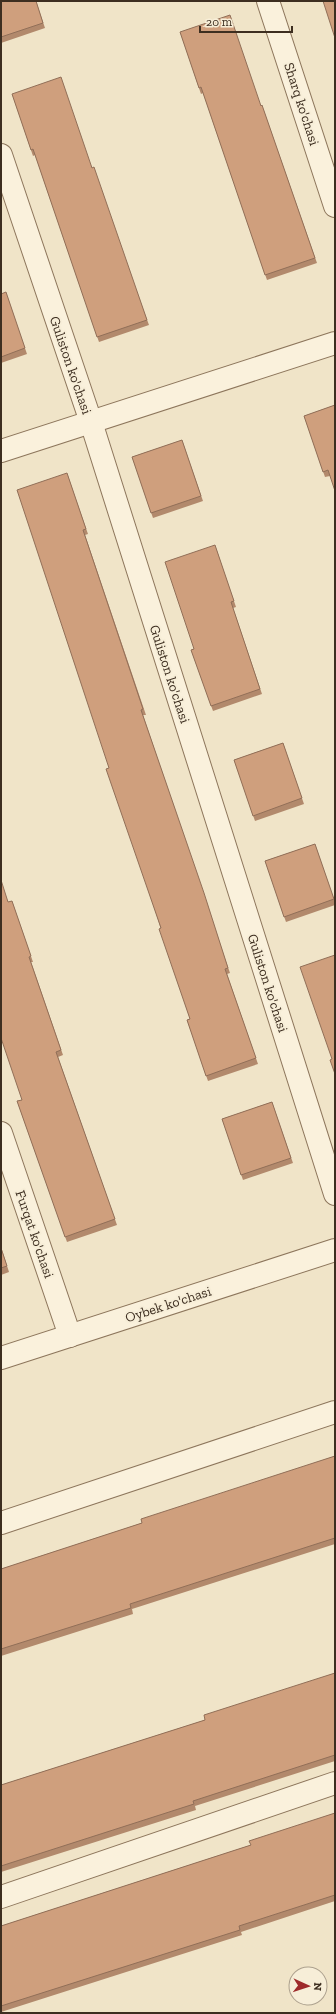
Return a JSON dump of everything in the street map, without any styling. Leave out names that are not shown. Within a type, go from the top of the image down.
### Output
[{"type":"street","name":"Sharq ko'chasi","points":[[268,1],[335,206]]},
{"type":"street","name":"Guliston ko'chasi","points":[[1,155],[90,422],[335,1194]]},
{"type":"street","points":[[1,451],[335,343]]},
{"type":"street","name":"Furqat ko'chasi","points":[[1,1133],[70,1336]]},
{"type":"street","name":"Oybek ko'chasi","points":[[1,1358],[335,1250]]},
{"type":"street","points":[[1,1523],[335,1412]]},
{"type":"street","points":[[1,1897],[335,1783]]},
{"type":"building","points":[[1,1],[36,1],[43,23],[1,37]]},
{"type":"building","points":[[323,1],[335,1],[335,38]]},
{"type":"building","points":[[230,15],[315,258],[265,275],[201,87],[199,88],[180,32]]},
{"type":"building","points":[[61,77],[147,320],[97,337],[33,149],[31,150],[12,94]]},
{"type":"building","points":[[6,292],[25,348],[1,357],[1,294]]},
{"type":"building","points":[[335,405],[335,491],[328,470],[323,472],[304,416]]},
{"type":"building","points":[[182,440],[201,496],[151,513],[132,457]]},
{"type":"building","points":[[67,473],[86,529],[83,530],[143,709],[141,710],[204,893],[228,968],[225,969],[256,1058],[206,1076],[187,1020],[190,1019],[159,929],[161,928],[106,769],[109,768],[17,490]]},
{"type":"building","points":[[215,545],[234,601],[231,602],[260,689],[211,706],[191,650],[194,649],[165,562]]},
{"type":"building","points":[[283,743],[302,798],[253,816],[234,760]]},
{"type":"building","points":[[315,844],[334,899],[284,917],[265,861]]},
{"type":"building","points":[[1,880],[8,902],[12,901],[31,956],[29,957],[61,1050],[56,1052],[115,1219],[65,1237],[17,1101],[22,1100],[1,1038]]},
{"type":"building","points":[[335,955],[335,1074],[330,1060],[332,1059],[300,967]]},
{"type":"building","points":[[272,1102],[291,1158],[241,1175],[222,1119]]},
{"type":"building","points":[[1,1248],[7,1266],[1,1268]]},
{"type":"building","points":[[335,1456],[335,1538],[130,1604],[131,1608],[1,1649],[1,1569],[142,1523],[141,1519]]},
{"type":"building","points":[[335,1673],[335,1755],[193,1801],[194,1804],[1,1866],[1,1785],[205,1720],[204,1715]]},
{"type":"building","points":[[335,1813],[335,1895],[239,1926],[240,1930],[1,2006],[1,1926],[251,1845],[249,1841]]}]
